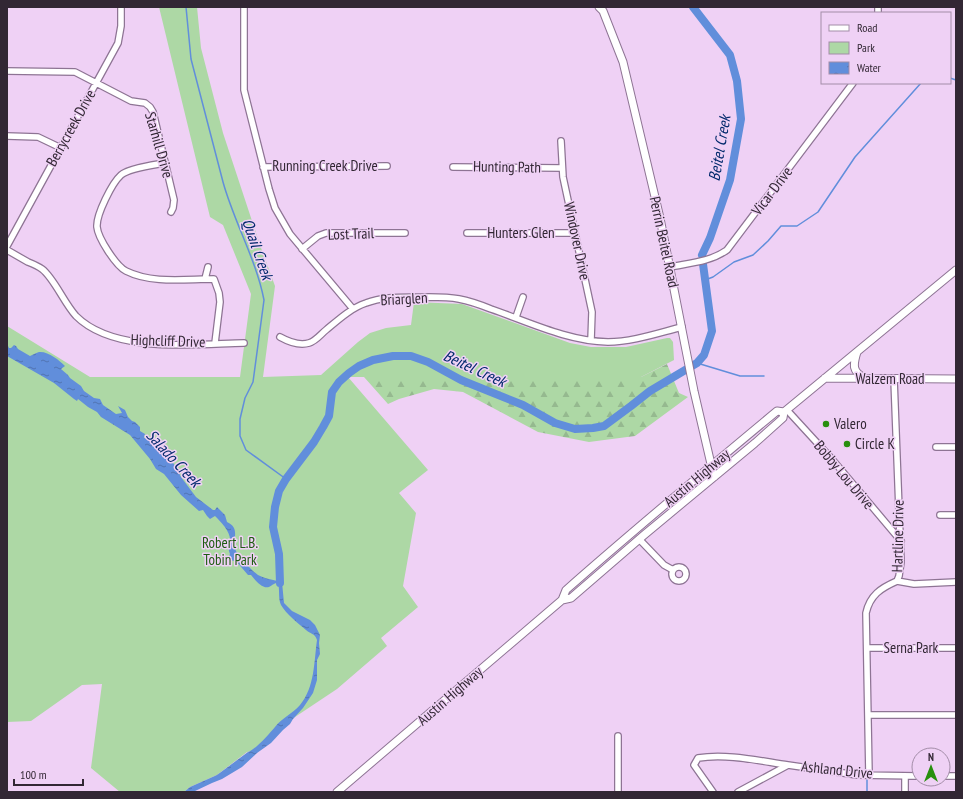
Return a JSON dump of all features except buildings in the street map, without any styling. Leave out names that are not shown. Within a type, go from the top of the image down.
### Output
[{"type":"main road","name":"Perrin Beitel Road","points":[[602,8],[623,62],[670,267],[694,391],[714,477]]},
{"type":"main road","name":"Austin Highway","points":[[562,600],[571,598],[639,539],[755,443],[783,418],[785,411],[956,270]]},
{"type":"main road","points":[[857,352],[854,369],[867,379]]},
{"type":"main road","name":"Walzem Road","points":[[825,378],[956,379]]},
{"type":"main road","name":"Austin Highway","points":[[337,792],[562,600],[566,590],[622,540],[777,411],[785,411]]},
{"type":"main road","points":[[706,446],[715,454],[733,448]]},
{"type":"street","name":"Berrycreek Drive","points":[[7,246],[118,43],[121,26],[121,7]]},
{"type":"street","points":[[244,7],[243,84],[263,167],[275,208],[290,234],[353,309]]},
{"type":"street","name":"Starhill Drive","points":[[7,71],[70,71],[83,75],[132,101],[146,103],[153,112],[174,200],[171,212]]},
{"type":"street","name":"Vicar Drive","points":[[670,267],[707,260],[727,250],[852,84]]},
{"type":"street","points":[[7,136],[38,137],[61,148]]},
{"type":"street","name":"Windover Drive","points":[[561,142],[562,168],[592,312],[591,340]]},
{"type":"street","points":[[165,163],[122,174],[115,182],[97,218],[96,226],[98,233],[117,264],[124,270],[134,275],[155,279],[214,279],[220,297],[215,343]]},
{"type":"street","name":"Running Creek Drive","points":[[263,167],[387,166]]},
{"type":"street","name":"Hunting Path","points":[[453,167],[562,168]]},
{"type":"street","name":"Lost Trail","points":[[302,249],[318,236],[326,233],[405,233]]},
{"type":"street","name":"Hunters Glen","points":[[467,233],[575,233]]},
{"type":"street","name":"Highcliff Drive","points":[[7,250],[43,269],[76,315],[84,323],[104,334],[143,343],[244,343]]},
{"type":"street","points":[[205,279],[208,268]]},
{"type":"street","name":"Briarglen","points":[[280,337],[293,343],[309,343],[341,317],[364,303],[382,299],[449,297],[472,302],[569,337],[591,340],[608,342],[621,341],[682,327]]},
{"type":"street","points":[[516,317],[523,297]]},
{"type":"street","name":"Hartline Drive","points":[[869,775],[866,613],[870,600],[874,594],[896,581],[900,571],[901,541],[894,379]]},
{"type":"street","name":"Bobby Lou Drive","points":[[785,411],[831,458],[901,541]]},
{"type":"street","points":[[936,447],[956,447]]},
{"type":"street","points":[[940,515],[956,515]]},
{"type":"street","points":[[639,539],[664,565],[673,570]]},
{"type":"street","points":[[896,581],[914,584],[956,582]]},
{"type":"street","name":"Serna Park","points":[[867,648],[956,648]]},
{"type":"street","points":[[868,715],[956,715]]},
{"type":"street","points":[[618,736],[618,792]]},
{"type":"street","points":[[713,792],[694,765],[698,758],[743,758],[788,765]]},
{"type":"street","name":"Ashland Drive","points":[[738,792],[788,765],[857,774],[911,776]]},
{"type":"street","points":[[905,776],[905,792]]},
{"type":"green space","name":"Robert L.B. Tobin Park","points":[[159,7],[197,7],[201,48],[223,133],[275,286],[263,377],[321,375],[370,333],[386,328],[411,325],[414,302],[462,304],[570,343],[591,347],[626,347],[670,338],[673,342],[674,360],[641,377],[348,377],[428,470],[399,493],[416,513],[403,586],[418,607],[381,638],[387,646],[337,689],[280,727],[252,751],[247,752],[217,775],[190,787],[184,792],[120,792],[91,768],[102,684],[82,685],[31,721],[7,722],[7,326],[90,377],[240,377],[251,294],[223,225],[210,217]]},
{"type":"green space","points":[[667,364],[679,393],[688,397],[635,436],[589,442],[538,432],[463,392],[434,389],[399,399],[388,404],[364,377],[641,377]]},
{"type":"water","points":[[7,344],[9,348],[14,345],[30,356],[42,352],[53,356],[65,366],[61,369],[81,386],[84,391],[94,398],[100,399],[103,405],[116,414],[122,413],[118,406],[125,410],[128,417],[140,427],[140,431],[145,434],[144,438],[153,439],[162,454],[174,464],[181,477],[196,497],[213,510],[217,507],[225,515],[227,522],[234,527],[234,546],[242,559],[258,575],[282,582],[284,603],[292,611],[310,620],[315,625],[320,635],[320,654],[317,660],[317,680],[313,693],[303,708],[290,724],[271,743],[257,753],[242,767],[222,779],[193,792],[184,792],[190,787],[217,775],[251,751],[284,718],[300,705],[309,690],[317,640],[314,635],[289,615],[283,608],[280,600],[278,583],[269,587],[264,587],[251,575],[248,575],[236,561],[227,560],[230,554],[229,534],[223,524],[215,516],[210,519],[203,510],[199,511],[181,495],[164,474],[156,469],[150,459],[130,435],[101,417],[97,412],[78,399],[77,401],[74,399],[54,383],[7,356]]},
{"type":"waterway","name":"Quail Creek","points":[[186,7],[191,59],[223,182],[256,270],[264,300],[253,382],[245,398],[240,419],[240,436],[246,450],[286,479]]},
{"type":"waterway","name":"Beitel Creek","points":[[693,7],[730,55],[737,81],[741,119],[730,180],[710,238],[702,255]]},
{"type":"waterway","points":[[951,78],[956,80]]},
{"type":"waterway","points":[[705,280],[713,277],[734,262],[753,255],[781,226],[797,226],[818,212],[855,157],[920,84]]},
{"type":"waterway","name":"Beitel Creek","points":[[280,583],[279,554],[273,527],[275,507],[279,491],[323,427],[329,416],[332,392],[339,382],[349,373],[359,366],[373,360],[393,356],[411,356],[428,362],[461,380],[523,405],[555,423],[575,429],[604,426],[650,391],[697,363],[704,355],[712,331],[703,264]]},
{"type":"waterway","points":[[697,363],[740,376],[764,376]]},
{"type":"waterway","points":[[867,780],[867,792]]},
{"type":"place","name":"Valero","points":[[826,424]]},
{"type":"place","name":"Circle K","points":[[847,444]]},
{"type":"water label","name":"Salado Creek","points":[[174,458]]}]
